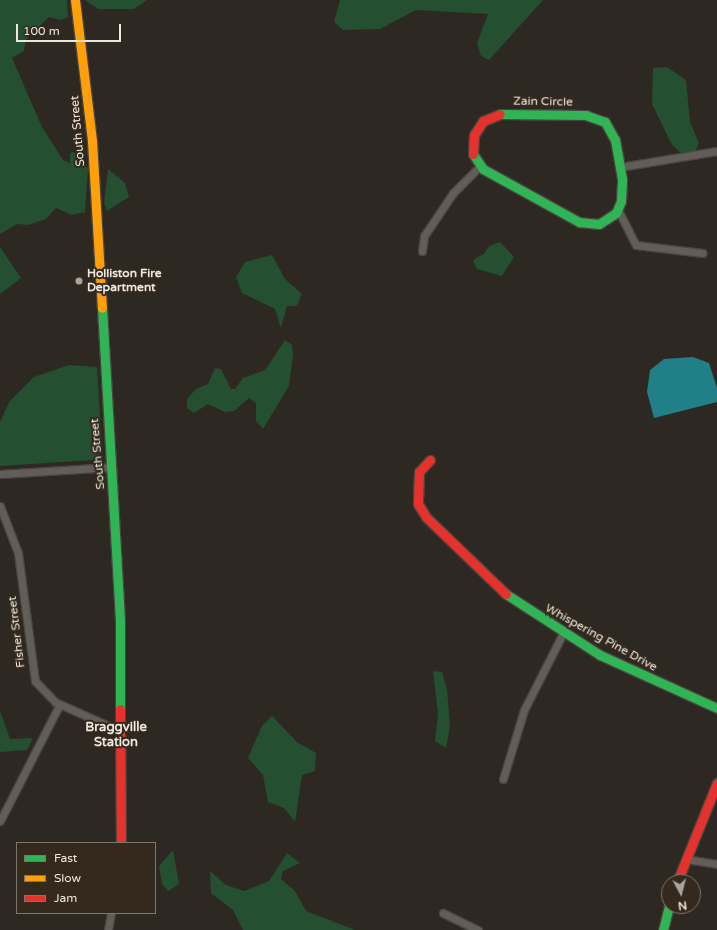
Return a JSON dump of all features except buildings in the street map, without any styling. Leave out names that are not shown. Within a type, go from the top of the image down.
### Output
[{"type":"street","name":"South Street","points":[[75,0],[84,64],[112,467],[120,731],[121,842]]},
{"type":"street","name":"Zain Circle","points":[[480,166],[472,150],[476,128],[486,119],[507,114],[586,115],[600,118],[613,133],[620,167],[622,194],[618,210]]},
{"type":"street","points":[[620,167],[717,151]]},
{"type":"street","points":[[422,250],[424,236],[453,193],[480,166],[579,222],[599,224],[618,210],[636,245],[703,254]]},
{"type":"street","name":"Whispering Pine Drive","points":[[430,460],[419,472],[416,486],[418,504],[426,517],[494,585],[563,633],[652,681],[717,708]]},
{"type":"street","points":[[0,474],[112,467]]},
{"type":"street","name":"Fisher Street","points":[[0,506],[18,553],[33,676],[43,692],[60,704],[120,731]]},
{"type":"street","points":[[503,779],[524,710],[563,633]]},
{"type":"street","points":[[0,821],[60,704]]},
{"type":"street","points":[[680,874],[717,783]]},
{"type":"street","points":[[686,859],[717,864]]},
{"type":"street","points":[[443,913],[478,930]]},
{"type":"street","points":[[108,930],[111,914]]},
{"type":"street","points":[[663,930],[667,914]]},
{"type":"green space","points":[[0,0],[67,0],[68,17],[61,20],[49,17],[26,39],[24,51],[12,58],[42,127],[63,160],[70,163],[70,153],[74,152],[88,168],[85,212],[72,215],[56,208],[46,219],[28,225],[17,224],[0,234]]},
{"type":"green space","points":[[85,0],[147,0],[134,9],[98,9]]},
{"type":"green space","points":[[340,0],[543,0],[489,60],[481,56],[477,43],[488,14],[416,10],[380,29],[343,30],[334,22]]},
{"type":"green space","points":[[667,67],[686,80],[690,122],[699,143],[695,152],[682,154],[672,145],[652,104],[653,68]]},
{"type":"green space","points":[[108,169],[125,183],[129,197],[107,211],[104,203]]},
{"type":"green space","points":[[500,242],[514,257],[502,276],[477,269],[473,261],[484,254],[489,246]]},
{"type":"green space","points":[[0,247],[21,278],[0,294]]},
{"type":"green space","points":[[272,255],[285,279],[302,294],[297,306],[287,306],[281,328],[275,309],[242,293],[236,277],[245,262]]},
{"type":"green space","points":[[285,340],[292,345],[293,354],[289,386],[263,429],[256,421],[256,403],[249,398],[234,411],[225,412],[208,404],[194,413],[187,408],[187,399],[196,389],[208,384],[215,368],[221,369],[231,389],[235,389],[243,378],[265,370]]},
{"type":"green space","points":[[69,365],[97,367],[102,450],[93,460],[0,466],[0,422],[9,402],[34,377]]},
{"type":"green space","points":[[433,671],[442,672],[447,689],[450,726],[446,748],[435,741],[438,714]]},
{"type":"green space","points":[[0,711],[10,739],[33,738],[27,750],[0,752]]},
{"type":"green space","points":[[272,716],[297,742],[316,753],[315,771],[302,775],[295,822],[284,808],[268,802],[263,775],[248,758],[262,726]]},
{"type":"green space","points":[[173,850],[179,884],[168,891],[162,884],[159,866]]},
{"type":"green space","points":[[287,853],[300,863],[283,871],[281,879],[295,891],[306,911],[355,930],[243,930],[233,910],[211,893],[210,871],[226,885],[244,891],[269,881]]},
{"type":"water","points":[[693,357],[709,363],[717,388],[717,402],[654,418],[647,392],[650,370],[664,359]]},
{"type":"traffic: fast","points":[[473,154],[483,169],[579,222],[599,224],[616,213],[621,201],[622,179],[615,140],[605,122],[586,115],[500,114]]},
{"type":"traffic: fast","points":[[102,308],[120,621],[120,709]]},
{"type":"traffic: fast","points":[[506,594],[600,655],[717,708]]},
{"type":"traffic: fast","points":[[663,930],[667,914]]},
{"type":"traffic: slow","points":[[75,0],[92,141],[102,308]]},
{"type":"traffic: jam","points":[[473,154],[474,135],[483,121],[500,114]]},
{"type":"traffic: jam","points":[[430,460],[419,472],[418,504],[426,517],[506,594]]},
{"type":"traffic: jam","points":[[120,709],[121,842]]},
{"type":"traffic: jam","points":[[680,874],[717,783]]},
{"type":"place","name":"Holliston Fire Department","points":[[79,281]]},
{"type":"district","name":"Braggville Station","points":[[116,736]]}]
